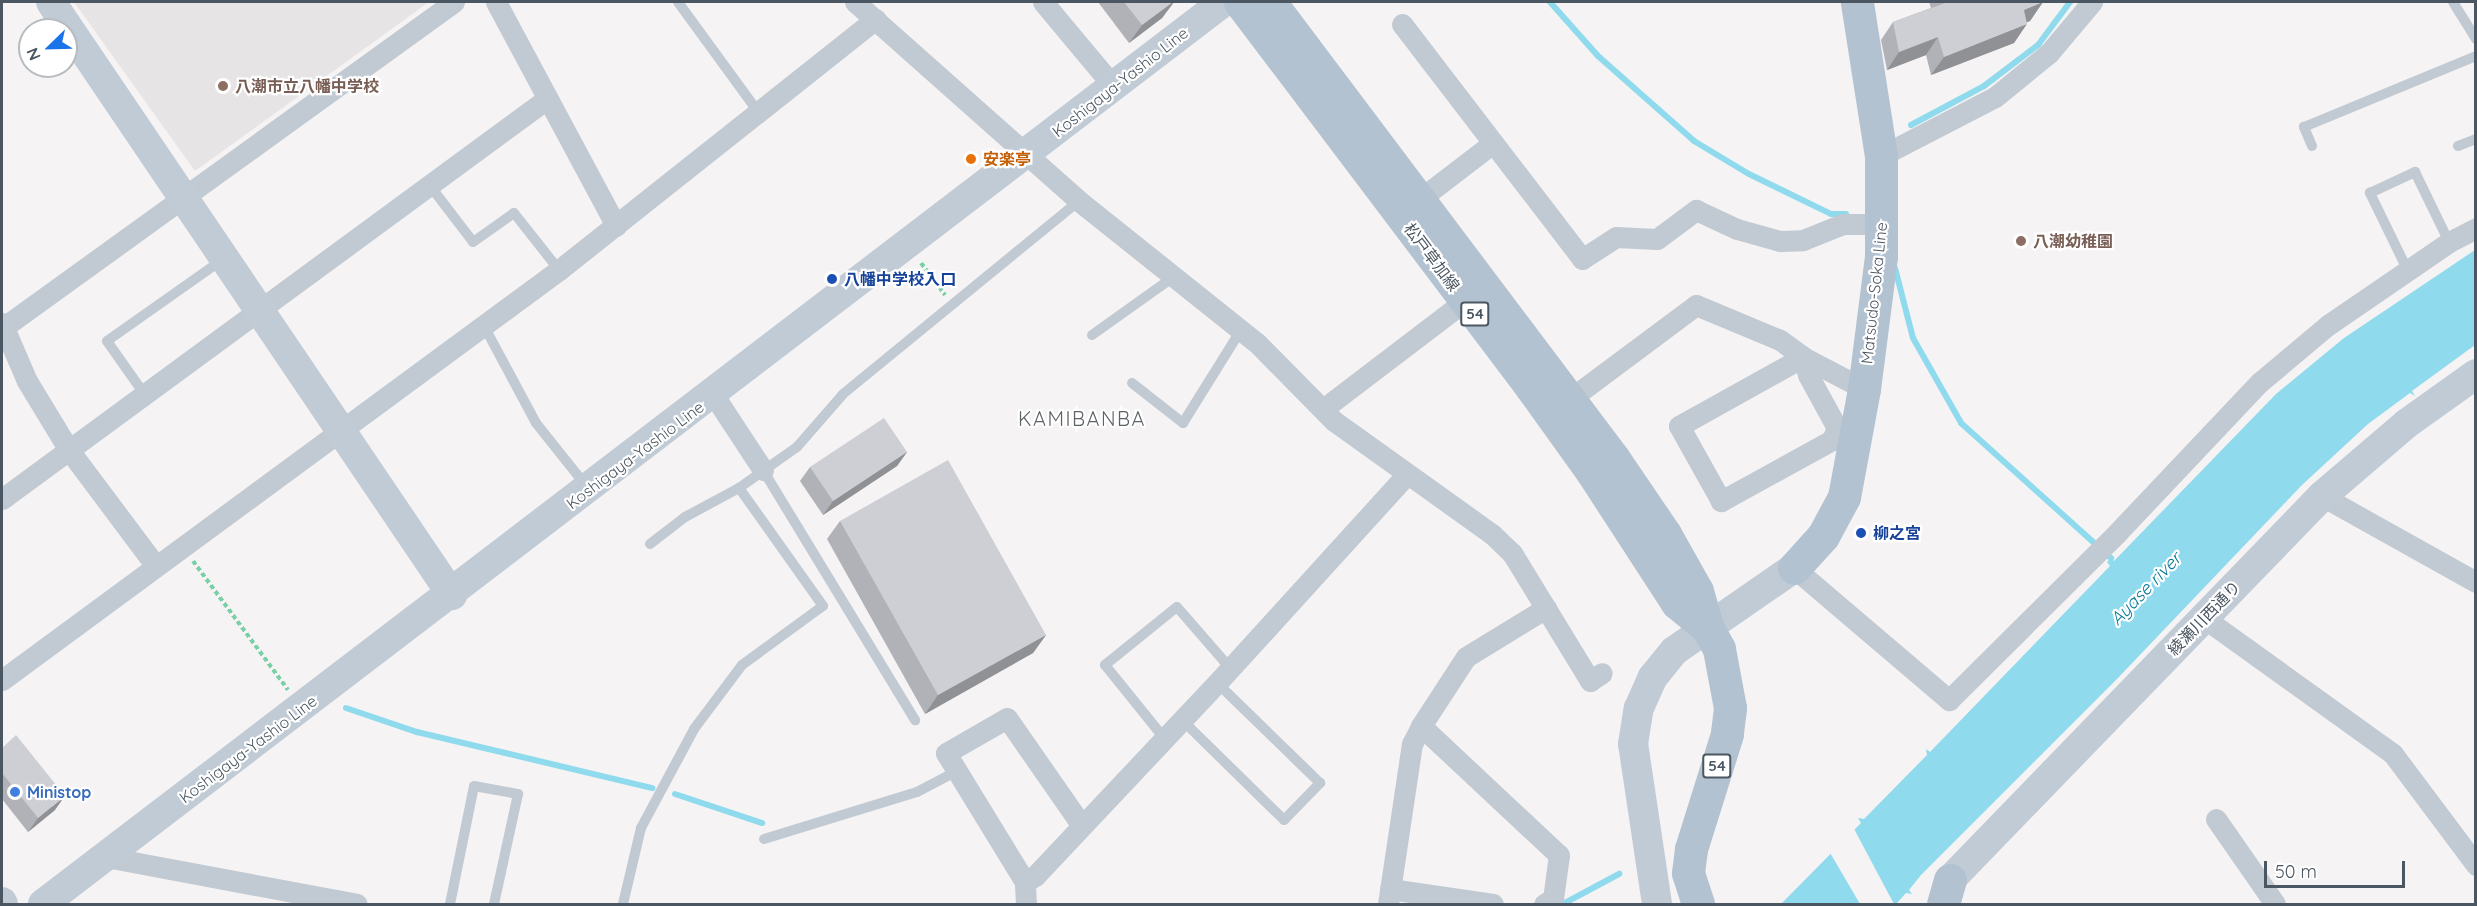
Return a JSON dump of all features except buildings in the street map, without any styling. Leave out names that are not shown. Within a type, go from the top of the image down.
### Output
[{"type":"main road","name":"松戸草加線","points":[[1240,2],[1592,472],[1677,603],[1707,627]]},
{"type":"main road","name":"松戸草加線","points":[[1270,2],[1570,399],[1665,534],[1696,591],[1707,627],[1719,649],[1730,708],[1727,734],[1691,849],[1688,873],[1698,904]]},
{"type":"main road","name":"Matsudo-Soka Line","points":[[1794,568],[1823,536],[1844,497],[1864,389],[1882,224],[1881,156],[1857,2]]},
{"type":"street","points":[[51,2],[452,595]]},
{"type":"street","points":[[155,565],[69,450],[27,381],[3,325],[454,2]]},
{"type":"street","points":[[496,2],[616,226]]},
{"type":"street","points":[[855,2],[1079,201],[1172,278],[1241,330],[1323,409],[1406,475],[1492,534],[1512,553],[1590,681],[1602,673]]},
{"type":"street","points":[[1043,2],[1114,87]]},
{"type":"street","name":"Koshigaya-Yashio Line","points":[[51,902],[106,857],[452,595],[1223,2]]},
{"type":"street","points":[[1881,156],[1995,97],[2049,53],[2092,2]]},
{"type":"street","points":[[2,680],[155,565],[559,270],[876,19]]},
{"type":"street","points":[[1402,24],[1582,259],[1616,237],[1657,239],[1696,210],[1737,229],[1780,241],[1803,240],[1843,225],[1882,224]]},
{"type":"street","points":[[2,498],[145,395],[260,308],[431,187],[548,99]]},
{"type":"street","points":[[1420,199],[1493,143]]},
{"type":"street","points":[[1657,904],[1633,744],[1639,708],[1653,677],[1674,651],[1707,627],[1742,607],[1794,568],[1949,700],[2117,533],[2260,382],[2328,325],[2408,269],[2475,228]]},
{"type":"street","points":[[1323,409],[1465,301]]},
{"type":"street","points":[[1570,399],[1696,305],[1780,340],[1803,357],[1864,389]]},
{"type":"street","points":[[1803,357],[1808,375],[1837,428],[1832,440],[1721,501],[1679,426],[1803,357]]},
{"type":"street","name":"綾瀬川西通り","points":[[1947,892],[2322,496],[2406,424],[2475,374]]},
{"type":"street","points":[[713,394],[763,470]]},
{"type":"street","points":[[1024,882],[1082,826],[1182,720],[1406,475]]},
{"type":"street","points":[[2322,496],[2475,582]]},
{"type":"street","points":[[1493,904],[1389,897],[1412,744],[1421,726],[1466,657],[1546,608]]},
{"type":"street","points":[[2204,618],[2393,754],[2475,865]]},
{"type":"street","points":[[1026,904],[1024,882],[946,753],[1007,718],[1082,826]]},
{"type":"street","points":[[1421,726],[1558,855],[1553,899],[1544,904]]},
{"type":"street","points":[[2216,819],[2275,904]]},
{"type":"street","points":[[106,857],[332,902],[357,904]]},
{"type":"lane","points":[[678,2],[759,113]]},
{"type":"lane","points":[[2453,2],[2475,39]]},
{"type":"lane","points":[[2312,146],[2304,127],[2475,56]]},
{"type":"lane","points":[[2458,146],[2475,139]]},
{"type":"lane","points":[[2408,269],[2370,193],[2415,172],[2449,242]]},
{"type":"lane","points":[[431,187],[473,242],[514,213],[559,270]]},
{"type":"lane","points":[[650,544],[685,517],[739,488],[797,447],[843,394],[950,303],[1079,201]]},
{"type":"lane","points":[[145,395],[107,341],[225,257]]},
{"type":"lane","points":[[1092,335],[1172,278]]},
{"type":"lane","points":[[484,326],[536,423],[589,490]]},
{"type":"lane","points":[[1132,383],[1183,423],[1241,330]]},
{"type":"lane","points":[[763,470],[915,720]]},
{"type":"lane","points":[[623,904],[641,828],[700,720],[742,665],[823,606],[739,488]]},
{"type":"lane","points":[[1164,738],[1105,665],[1177,607],[1224,675],[1320,783],[1284,820],[1182,720]]},
{"type":"lane","points":[[764,839],[917,792],[957,771]]},
{"type":"lane","points":[[450,904],[474,786],[518,794],[494,904]]},
{"type":"path","points":[[924,266],[950,303]]},
{"type":"path","points":[[182,546],[290,693]]},
{"type":"shaded area","name":"八潮市立八幡中学校","points":[[74,2],[429,2],[195,171]]},
{"type":"water","name":"Ayase river","points":[[2475,250],[2475,345],[2412,391],[2415,396],[2410,393],[2368,424],[2302,485],[2116,680],[1921,875],[1909,890],[1912,894],[1906,893],[1896,904],[1781,904],[1861,823],[1858,818],[1864,819],[1927,755],[1926,749],[1930,752],[2110,566],[2107,562],[2111,558],[2114,561],[2276,394],[2344,338]]},
{"type":"pier","points":[[1853,827],[1894,904],[1860,904],[1829,851]]},
{"type":"waterway","points":[[1550,2],[1598,56],[1694,141],[1749,174],[1831,214],[1846,214]]},
{"type":"waterway","points":[[1911,125],[1984,86],[2038,45],[2070,2]]},
{"type":"waterway","points":[[1895,268],[1913,338],[1961,423],[2111,558]]},
{"type":"waterway","points":[[346,708],[417,732],[652,788]]},
{"type":"waterway","points":[[675,794],[762,823]]},
{"type":"waterway","points":[[1563,904],[1619,874]]},
{"type":"place","name":"八潮市立八幡中学校","points":[[223,86]]},
{"type":"place","name":"安楽亭","points":[[971,159]]},
{"type":"place","name":"八潮幼稚園","points":[[2021,241]]},
{"type":"place","name":"八幡中学校入口","points":[[832,279]]},
{"type":"place","name":"柳之宮","points":[[1861,533]]},
{"type":"place","name":"Ministop","points":[[15,792]]},
{"type":"district","name":"KAMIBANBA","points":[[1082,418]]}]
